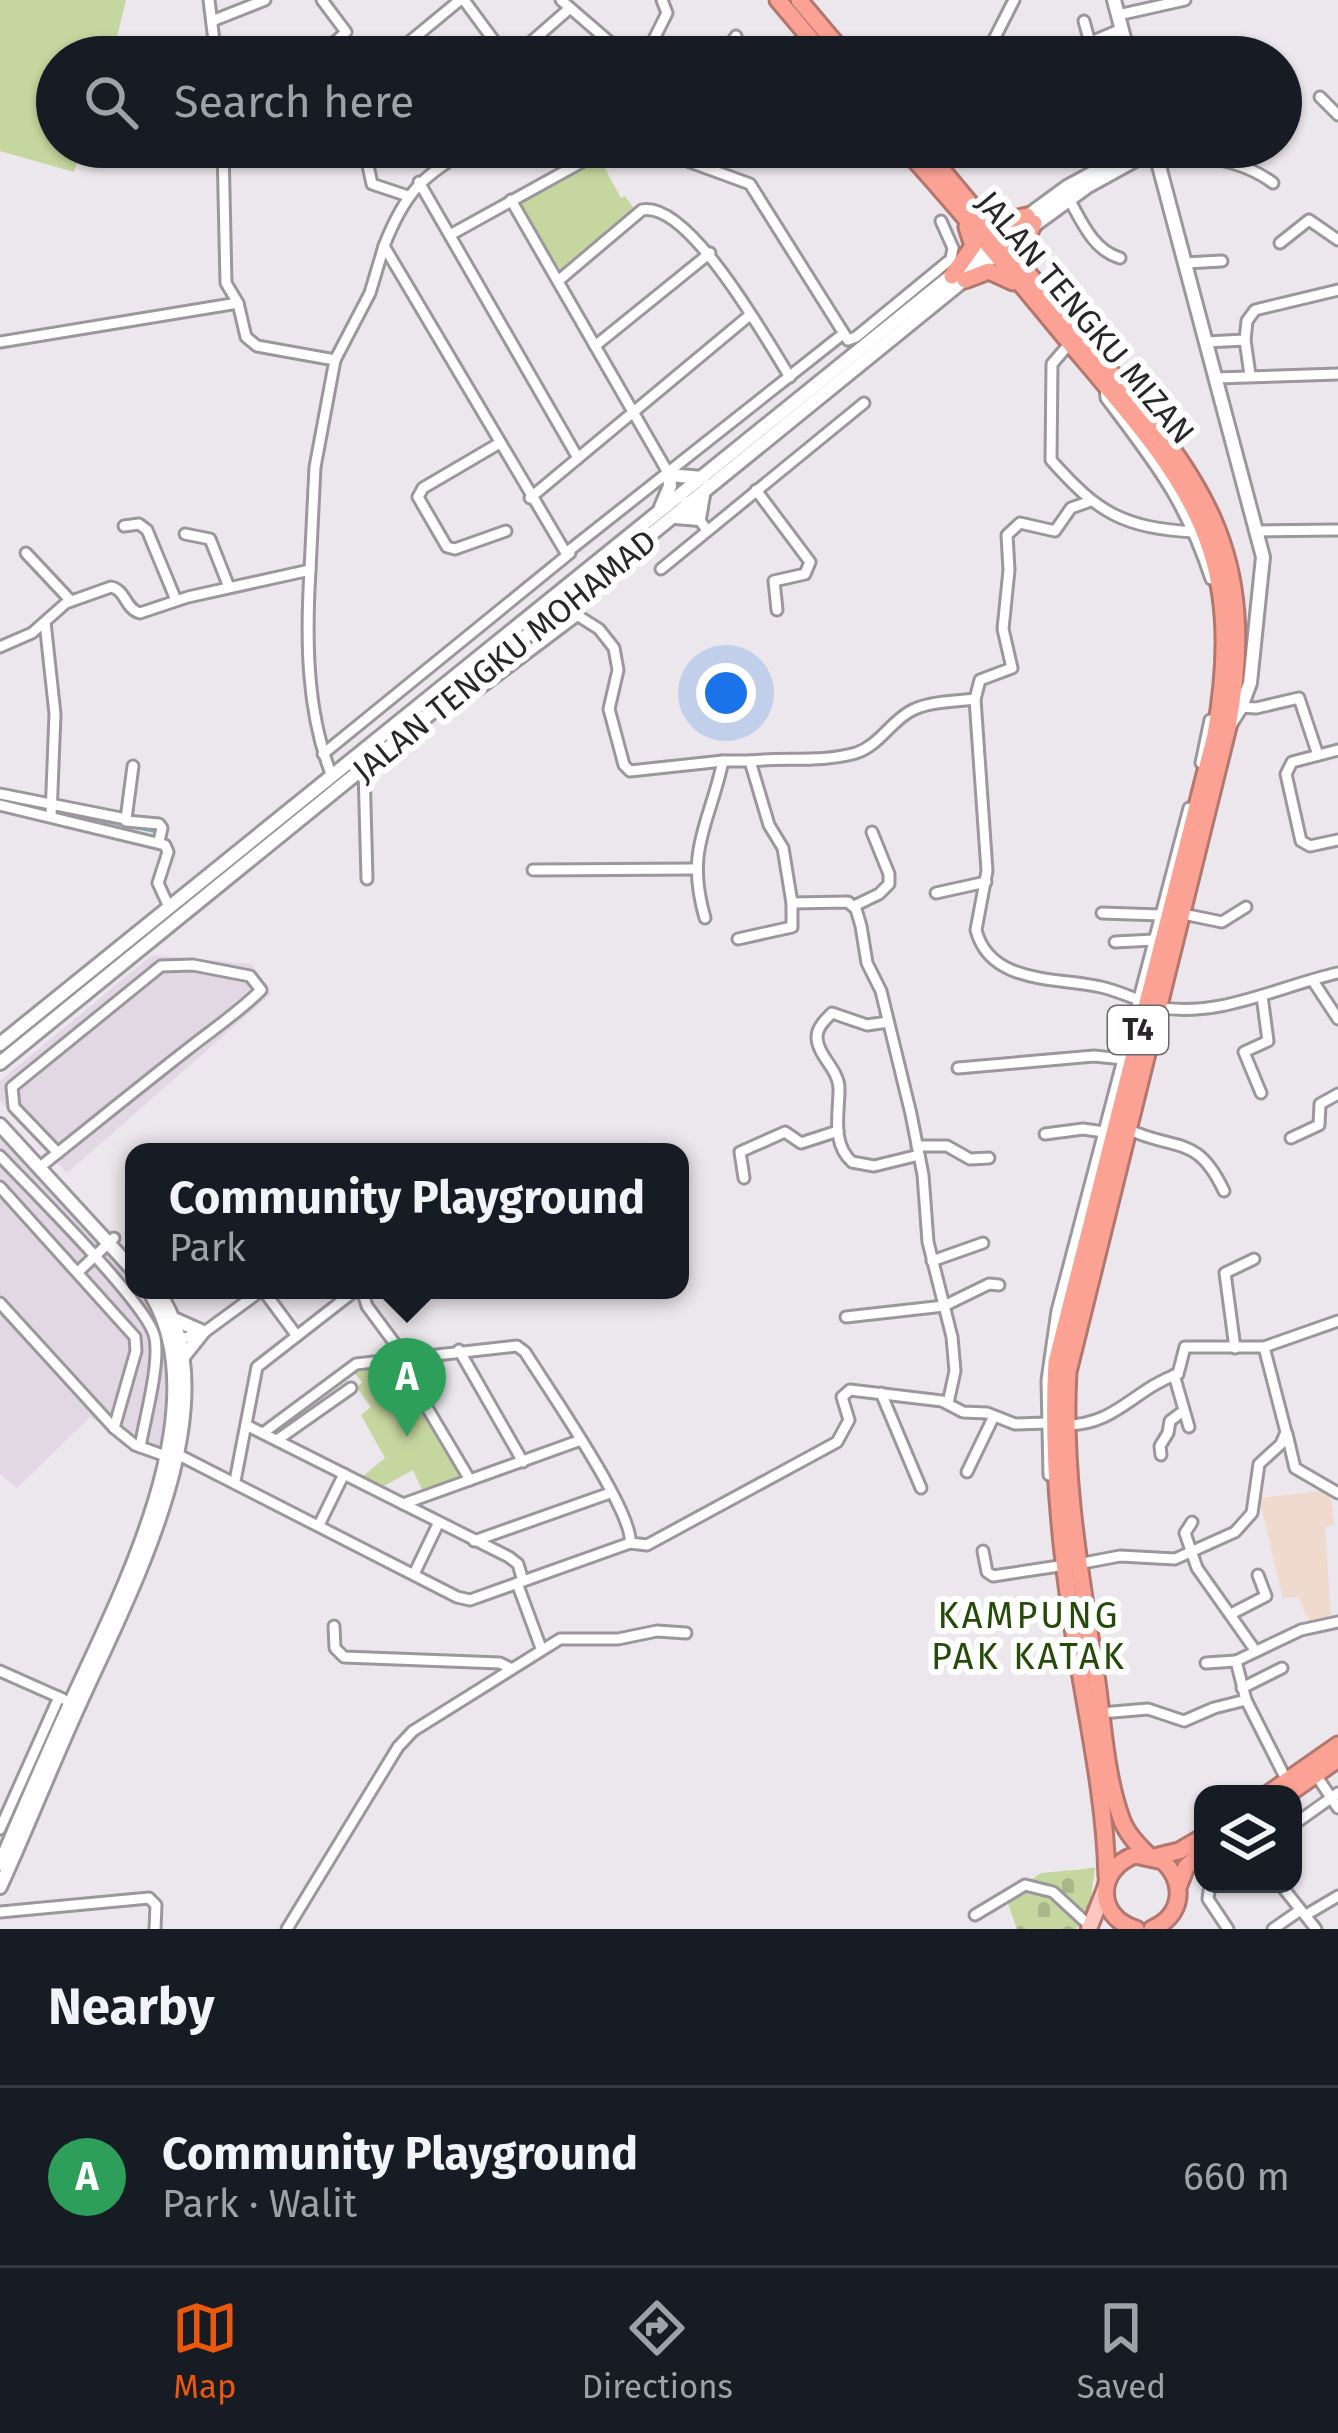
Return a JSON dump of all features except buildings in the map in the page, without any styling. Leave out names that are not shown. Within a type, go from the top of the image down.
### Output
[{"type":"highway","points":[[778,0],[808,36]]},
{"type":"highway","points":[[799,0],[829,36]]},
{"type":"highway","name":"JALAN TENGKU MIZAN","points":[[925,168],[957,198],[1183,460],[1226,549],[1238,616],[1237,706],[1054,1423],[1119,1812],[1130,1835],[1170,1868],[1178,1885]]},
{"type":"highway","name":"JALAN TENGKU MIZAN","points":[[936,168],[957,198]]},
{"type":"highway","points":[[957,198],[993,219],[1030,219],[1022,248],[1034,290]]},
{"type":"highway","points":[[957,198],[973,242],[958,278]]},
{"type":"highway","points":[[958,278],[998,272],[1034,290]]},
{"type":"highway","name":"JALAN TENGKU MIZAN","points":[[1034,290],[1070,343],[1172,466],[1196,511],[1216,569],[1226,621],[1227,659],[1215,735],[1056,1362],[1054,1423],[1071,1617],[1106,1847],[1106,1884]]},
{"type":"highway","points":[[1291,1785],[1338,1745]]},
{"type":"highway","points":[[1293,1785],[1338,1759]]},
{"type":"highway","points":[[1136,1929],[1110,1912],[1106,1884],[1124,1859],[1179,1852],[1194,1843]]},
{"type":"highway","points":[[1177,1929],[1178,1885],[1194,1859]]},
{"type":"highway","points":[[1152,1929],[1176,1907]]},
{"type":"main road","points":[[1030,219],[1103,168]]},
{"type":"main road","points":[[1030,219],[1117,168]]},
{"type":"main road","points":[[1160,170],[1263,556],[1250,683],[1237,706]]},
{"type":"main road","name":"JALAN TENGKU MOHAMAD","points":[[0,1044],[658,513],[704,494],[1030,219]]},
{"type":"main road","name":"JALAN TENGKU MOHAMAD","points":[[0,1063],[675,517],[702,478],[958,278]]},
{"type":"main road","points":[[658,513],[667,496],[669,475],[702,478]]},
{"type":"main road","points":[[675,517],[703,525],[704,494]]},
{"type":"main road","points":[[60,995],[85,985],[91,989]]},
{"type":"main road","points":[[0,1116],[125,1252]]},
{"type":"main road","points":[[0,1125],[42,1164]]},
{"type":"main road","points":[[112,1240],[125,1258]]},
{"type":"main road","points":[[0,1864],[148,1525],[171,1455],[184,1386],[182,1358],[157,1299]]},
{"type":"main road","points":[[160,1299],[176,1320],[203,1333],[182,1358]]},
{"type":"main road","points":[[171,1455],[176,1320]]},
{"type":"main road","points":[[0,1887],[69,1702]]},
{"type":"main road","points":[[1090,1928],[1106,1884]]},
{"type":"street","points":[[209,0],[213,36]]},
{"type":"street","points":[[212,21],[265,0]]},
{"type":"street","points":[[322,0],[346,32],[342,36]]},
{"type":"street","points":[[417,36],[462,0],[489,36]]},
{"type":"street","points":[[656,36],[667,14],[662,0]]},
{"type":"street","points":[[996,36],[1014,0]]},
{"type":"street","points":[[1118,15],[1185,0]]},
{"type":"street","points":[[532,36],[566,4],[603,36]]},
{"type":"street","points":[[1084,21],[1089,36]]},
{"type":"street","points":[[1321,97],[1338,115]]},
{"type":"street","points":[[223,168],[226,284],[238,303],[246,337],[252,343],[335,359]]},
{"type":"street","points":[[371,168],[375,187],[408,196]]},
{"type":"street","points":[[332,776],[323,754],[307,646],[315,467],[335,359],[370,293],[384,246],[408,196],[418,182],[440,168]]},
{"type":"street","points":[[450,235],[570,168]]},
{"type":"street","points":[[715,168],[750,184],[848,340],[948,263],[953,248],[941,221]]},
{"type":"street","points":[[1246,168],[1274,183]]},
{"type":"street","points":[[418,182],[578,458]]},
{"type":"street","points":[[1069,199],[1091,237],[1107,254],[1120,258]]},
{"type":"street","points":[[511,200],[669,475],[703,525]]},
{"type":"street","points":[[558,281],[646,208],[657,210],[710,253],[790,377]]},
{"type":"street","points":[[1280,243],[1314,220],[1338,240]]},
{"type":"street","points":[[384,246],[561,550],[571,553]]},
{"type":"street","points":[[595,346],[710,253]]},
{"type":"street","points":[[1185,262],[1222,261]]},
{"type":"street","points":[[1250,375],[1246,321],[1256,310],[1338,290]]},
{"type":"street","points":[[0,342],[238,303]]},
{"type":"street","points":[[530,498],[750,315]]},
{"type":"street","points":[[323,754],[843,334]]},
{"type":"street","points":[[1206,342],[1245,340]]},
{"type":"street","points":[[1070,343],[1052,364],[1050,456],[1088,502],[1128,521],[1196,532]]},
{"type":"street","points":[[1216,379],[1338,374]]},
{"type":"street","points":[[1105,384],[1106,398],[1170,482],[1196,532],[1211,580],[1219,661],[1199,769],[1058,1311],[1047,1380],[1054,1423],[1059,1566],[1096,1821],[1106,1847]]},
{"type":"street","points":[[661,569],[703,525],[756,490],[864,403]]},
{"type":"street","points":[[499,444],[423,488],[418,497],[447,547],[455,549],[506,531]]},
{"type":"street","points":[[756,490],[810,562],[805,574],[774,581],[777,610]]},
{"type":"street","points":[[1088,502],[1071,508],[1054,531],[1020,523],[1009,530],[1003,629],[1012,668],[977,682],[975,700],[986,882],[976,930],[980,944],[999,963],[1057,983],[1102,987],[1138,1000]]},
{"type":"street","points":[[124,526],[140,524],[147,530],[176,600]]},
{"type":"street","points":[[1259,531],[1338,530]]},
{"type":"street","points":[[185,534],[210,539],[229,587]]},
{"type":"street","points":[[26,553],[71,601]]},
{"type":"street","points":[[0,647],[32,633],[71,601],[111,587],[140,613],[176,600],[310,570]]},
{"type":"street","points":[[564,607],[599,629],[617,656],[609,710],[624,765],[630,771],[723,760],[833,758],[875,744],[906,714],[922,706],[975,700]]},
{"type":"street","points":[[467,685],[478,690],[578,615]]},
{"type":"street","points":[[45,622],[55,714],[52,811]]},
{"type":"street","points":[[1237,706],[1299,698],[1318,755]]},
{"type":"street","points":[[1338,750],[1292,762],[1286,774],[1299,835],[1310,846],[1338,840]]},
{"type":"street","points":[[705,918],[694,868],[723,760]]},
{"type":"street","points":[[738,939],[791,927],[783,848],[769,825],[750,761]]},
{"type":"street","points":[[126,826],[133,766]]},
{"type":"street","points":[[364,768],[367,879]]},
{"type":"street","points":[[4,801],[160,836]]},
{"type":"street","points":[[126,826],[159,824],[168,847],[158,883],[169,907]]},
{"type":"street","points":[[854,906],[887,889],[890,879],[872,832]]},
{"type":"street","points":[[533,870],[694,868]]},
{"type":"street","points":[[936,893],[986,882]]},
{"type":"street","points":[[792,903],[848,902],[854,906],[867,963],[880,991],[918,1151],[932,1262],[956,1365],[948,1403]]},
{"type":"street","points":[[1183,914],[1222,922],[1246,907]]},
{"type":"street","points":[[1102,913],[1160,915]]},
{"type":"street","points":[[1120,913],[1120,940],[1154,940]]},
{"type":"street","points":[[42,1164],[58,1153],[261,990],[250,976],[171,963],[154,970],[9,1092],[14,1107],[58,1153]]},
{"type":"street","points":[[1157,1007],[1187,1011],[1262,996],[1338,973]]},
{"type":"street","points":[[1313,981],[1338,1019]]},
{"type":"street","points":[[1261,1093],[1244,1052],[1268,1040],[1262,996]]},
{"type":"street","points":[[887,1022],[866,1024],[832,1013],[819,1030],[818,1040],[839,1087],[835,1112],[845,1156],[874,1166],[947,1146],[970,1159],[989,1158]]},
{"type":"street","points":[[958,1069],[1094,1056],[1124,1059]]},
{"type":"street","points":[[1291,1138],[1319,1125],[1320,1104],[1338,1094]]},
{"type":"street","points":[[1045,1134],[1083,1129],[1104,1132]]},
{"type":"street","points":[[1126,1129],[1190,1148],[1206,1158],[1225,1191]]},
{"type":"street","points":[[744,1178],[740,1152],[788,1131],[801,1143],[838,1131]]},
{"type":"street","points":[[0,1156],[125,1293]]},
{"type":"street","points":[[0,1187],[131,1330],[136,1341],[113,1428]]},
{"type":"street","points":[[78,1272],[112,1240]]},
{"type":"street","points":[[932,1262],[983,1243]]},
{"type":"street","points":[[1235,1348],[1225,1274],[1254,1259]]},
{"type":"street","points":[[846,1317],[944,1306],[989,1284],[999,1285]]},
{"type":"street","points":[[130,1299],[155,1336],[140,1447]]},
{"type":"street","points":[[177,1340],[203,1333],[250,1299]]},
{"type":"street","points":[[269,1299],[297,1336]]},
{"type":"street","points":[[235,1481],[257,1367],[347,1299]]},
{"type":"street","points":[[364,1299],[470,1480]]},
{"type":"street","points":[[0,1303],[113,1428],[140,1447],[235,1481],[470,1600],[630,1543],[647,1545],[837,1442],[849,1420],[844,1394],[850,1390],[948,1403],[963,1412],[1015,1424],[1084,1424],[1120,1410],[1152,1382],[1174,1376],[1185,1347],[1264,1347],[1338,1321]]},
{"type":"street","points":[[263,1433],[361,1362],[512,1345],[521,1348],[581,1441],[629,1526],[630,1543]]},
{"type":"street","points":[[1264,1347],[1295,1468],[1338,1493]]},
{"type":"street","points":[[459,1350],[523,1462]]},
{"type":"street","points":[[1174,1376],[1189,1427]]},
{"type":"street","points":[[277,1440],[351,1388]]},
{"type":"street","points":[[881,1393],[921,1488]]},
{"type":"street","points":[[1161,1455],[1170,1421],[1182,1412]]},
{"type":"street","points":[[968,1472],[994,1416]]},
{"type":"street","points":[[246,1425],[509,1557],[518,1564],[541,1648]]},
{"type":"street","points":[[1078,1564],[1120,1556],[1168,1560],[1193,1554],[1235,1532],[1249,1520],[1259,1464],[1281,1444],[1286,1432]]},
{"type":"street","points":[[404,1504],[581,1441]]},
{"type":"street","points":[[319,1525],[344,1474]]},
{"type":"street","points":[[474,1541],[610,1492]]},
{"type":"street","points":[[414,1574],[439,1522]]},
{"type":"street","points":[[1192,1522],[1186,1533],[1202,1577],[1255,1649]]},
{"type":"street","points":[[982,1551],[987,1573],[993,1576],[1059,1566]]},
{"type":"street","points":[[1231,1614],[1266,1596],[1258,1575]]},
{"type":"street","points":[[1206,1663],[1236,1660],[1300,1630],[1338,1622]]},
{"type":"street","points":[[334,1626],[335,1648],[344,1658],[500,1663],[510,1668]]},
{"type":"street","points":[[287,1929],[405,1738],[541,1648],[572,1637],[618,1639],[657,1630],[686,1633]]},
{"type":"street","points":[[1236,1660],[1246,1700],[1286,1785]]},
{"type":"street","points":[[1243,1688],[1282,1668]]},
{"type":"street","points":[[0,1671],[69,1702],[0,1829]]},
{"type":"street","points":[[1101,1712],[1148,1709],[1184,1721],[1246,1700]]},
{"type":"street","points":[[1302,1820],[1336,1799],[1316,1774]]},
{"type":"street","points":[[975,1915],[1025,1885],[1053,1892],[1090,1928]]},
{"type":"street","points":[[1209,1893],[1208,1900],[1228,1929]]},
{"type":"street","points":[[1287,1893],[1316,1929]]},
{"type":"street","points":[[1273,1929],[1338,1895]]},
{"type":"street","points":[[0,1912],[149,1898],[156,1905],[154,1929]]},
{"type":"shaded area","points":[[152,955],[252,964],[271,994],[67,1173],[0,1101],[0,1081]]},
{"type":"shaded area","points":[[0,1133],[97,1228],[125,1270],[125,1299],[145,1299],[172,1341],[159,1461],[90,1417],[17,1488],[0,1474]]},
{"type":"shaded area","points":[[1322,1491],[1331,1498],[1334,1524],[1325,1528],[1331,1616],[1309,1621],[1298,1597],[1283,1598],[1259,1498]]},
{"type":"green space","points":[[0,0],[126,0],[117,36],[36,36],[36,161],[0,151]]},
{"type":"green space","points":[[575,168],[605,168],[621,198],[625,196],[636,211],[561,271],[516,199]]},
{"type":"green space","points":[[397,1362],[465,1478],[423,1492],[413,1470],[382,1487],[362,1477],[385,1458],[361,1415],[371,1407],[357,1388],[362,1382],[353,1371]]},
{"type":"green space","points":[[1095,1868],[1088,1918],[1076,1929],[1017,1929],[1006,1898],[1041,1873]]},
{"type":"waterway","points":[[0,800],[157,832]]},
{"type":"place","name":"Community Playground","points":[[407,1437]]},
{"type":"district","name":"KAMPUNG PAK KATAK","points":[[1029,1636]]}]
